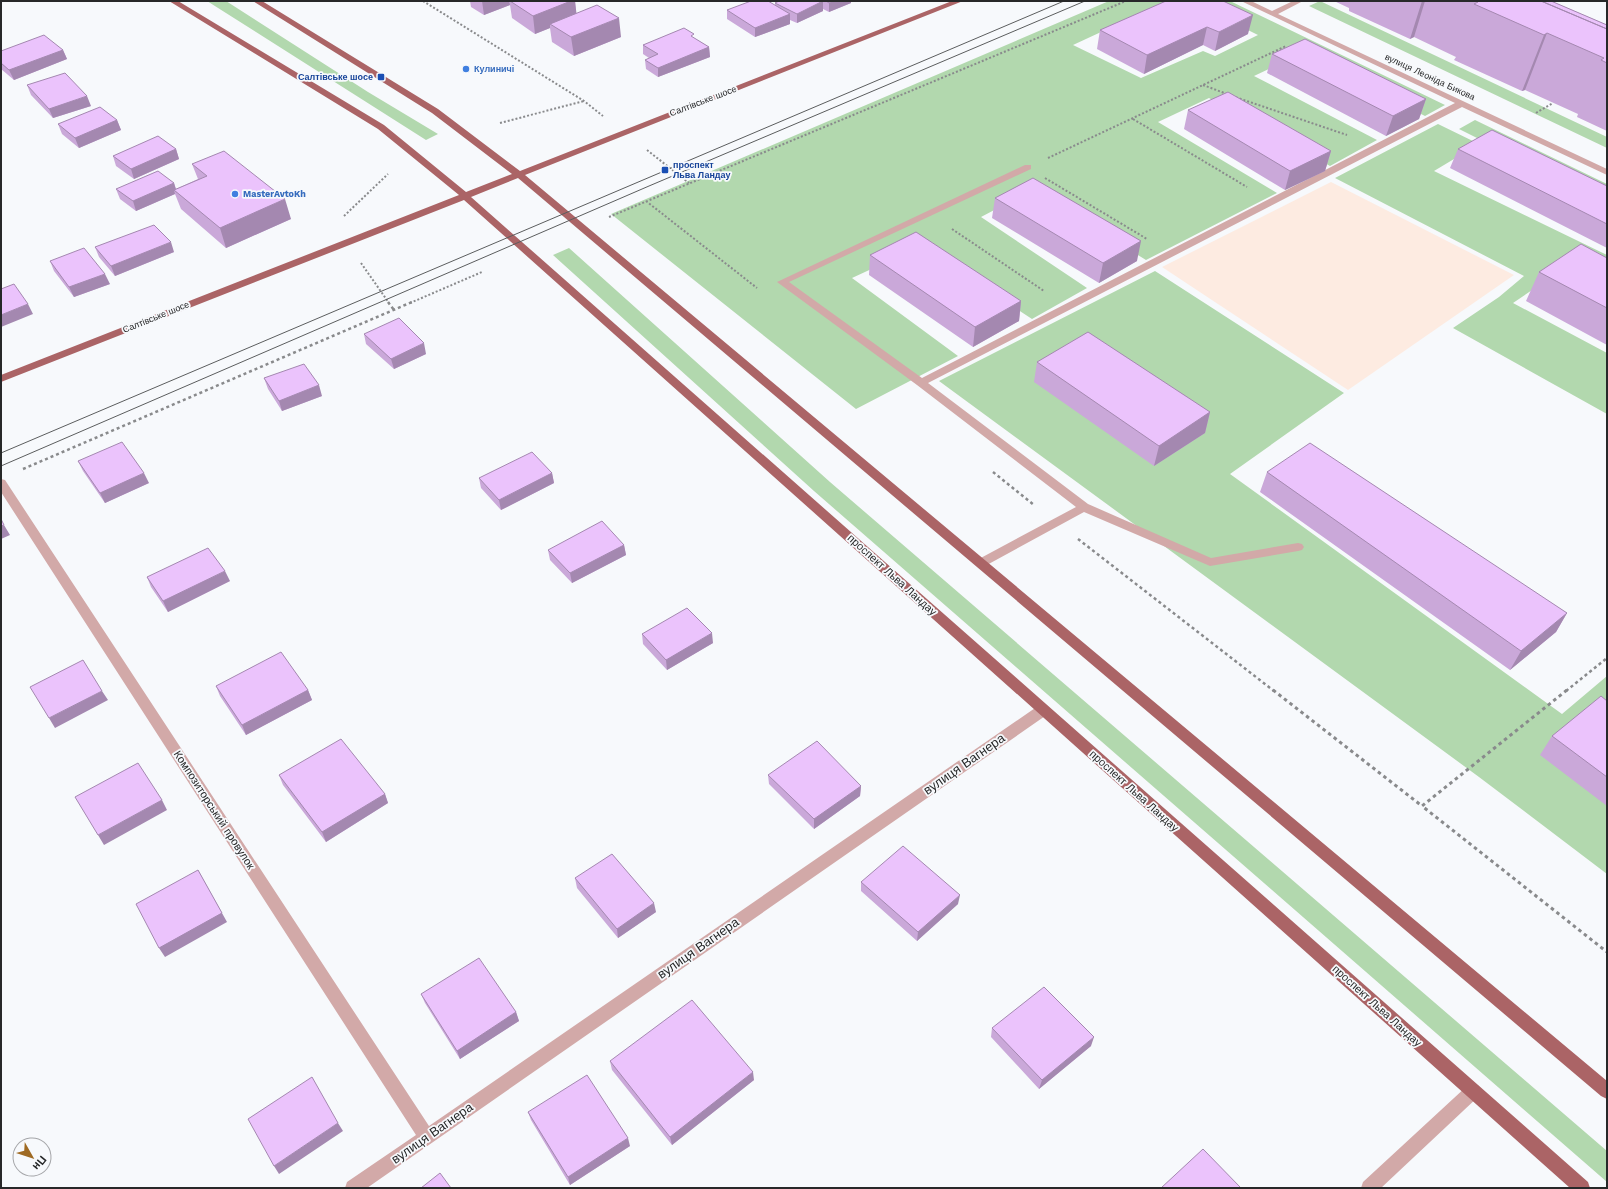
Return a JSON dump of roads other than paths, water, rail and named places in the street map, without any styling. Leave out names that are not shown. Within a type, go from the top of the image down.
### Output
[{"type":"main road","name":"проспект Льва Ландау","points":[[173,1],[381,127],[464,196],[1582,1188]]},
{"type":"main road","points":[[257,1],[435,111],[518,174],[1607,1091]]},
{"type":"main road","name":"Салтівське шосе","points":[[1,379],[959,1]]},
{"type":"street","name":"вулиця Леоніда Бикова","points":[[1244,1],[1607,172]]},
{"type":"street","points":[[1272,14],[1299,1]]},
{"type":"street","points":[[921,383],[1462,103]]},
{"type":"street","points":[[1028,168],[782,282],[921,383],[1084,507],[1210,562],[1298,546]]},
{"type":"street","name":"Композиторський провулок","points":[[1,483],[426,1136]]},
{"type":"street","points":[[981,563],[1084,507]]},
{"type":"street","name":"вулиця Вагнера","points":[[353,1188],[1043,710]]},
{"type":"street","points":[[1369,1188],[1473,1091]]},
{"type":"tram line","points":[[1,453],[1064,1]]},
{"type":"tram line","points":[[1,466],[649,186],[1085,1]]},
{"type":"place","name":"Кулиничі","points":[[466,69]]},
{"type":"place","name":"Салтівське шосе","points":[[381,77]]},
{"type":"place","name":"проспект Льва Ландау","points":[[665,170]]},
{"type":"place","name":"MasterAvtoKh","points":[[235,194]]}]
